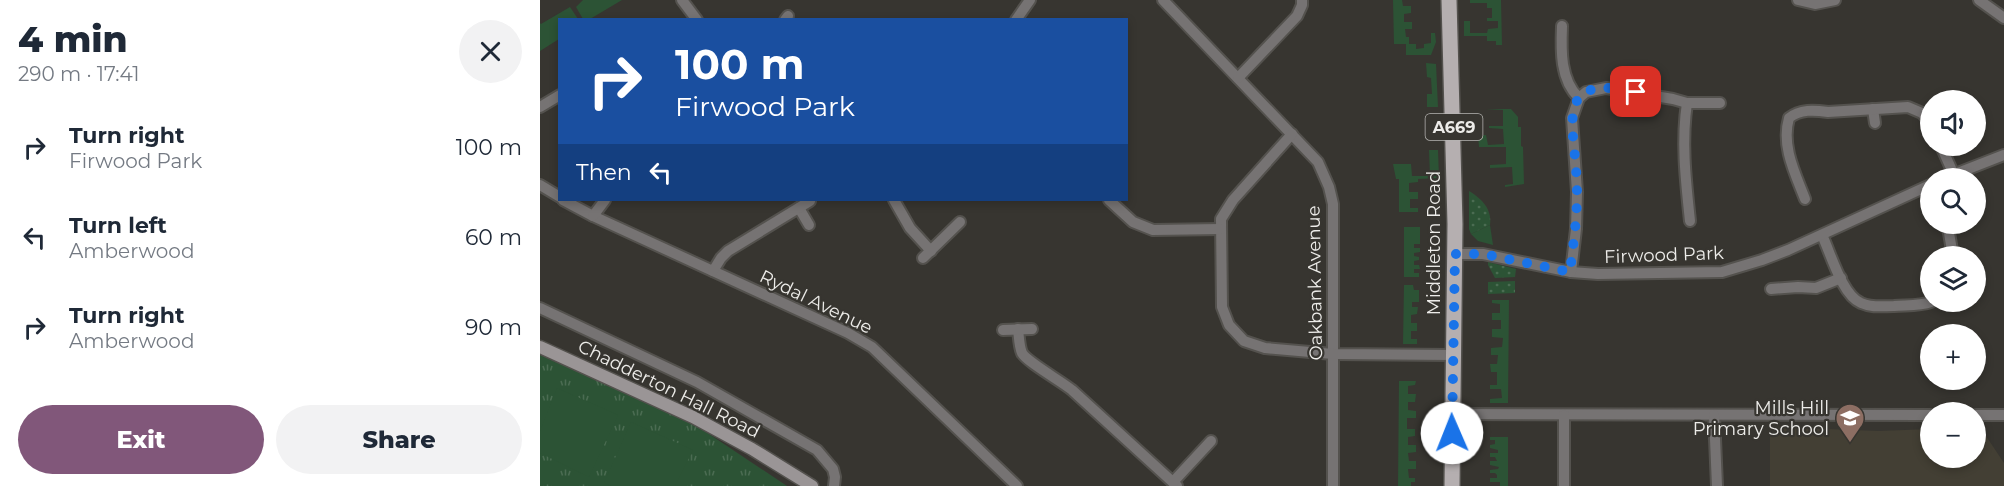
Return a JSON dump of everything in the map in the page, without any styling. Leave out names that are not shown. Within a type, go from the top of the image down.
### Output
[{"type":"main road","name":"Middleton Road","points":[[1449,0],[1454,123],[1455,254],[1452,486]]},
{"type":"main road","name":"Chadderton Hall Road","points":[[540,347],[693,417],[752,449],[812,486]]},
{"type":"street","points":[[682,0],[690,17]]},
{"type":"street","points":[[1017,18],[1030,0]]},
{"type":"street","name":"Oakbank Avenue","points":[[1163,0],[1318,162],[1329,187],[1332,204],[1333,486]]},
{"type":"street","points":[[1238,78],[1297,16],[1302,0]]},
{"type":"street","points":[[1798,0],[1815,4],[1835,0]]},
{"type":"street","points":[[1979,0],[2004,18]]},
{"type":"street","points":[[1562,26],[1564,75],[1579,98]]},
{"type":"street","points":[[1570,272],[1576,229],[1577,192],[1572,118],[1579,98],[1586,93],[1606,88],[1651,94],[1687,103],[1720,102]]},
{"type":"street","points":[[540,108],[558,97]]},
{"type":"street","points":[[1687,103],[1686,172],[1690,221]]},
{"type":"street","points":[[1805,199],[1789,158],[1786,136],[1789,118],[1803,111],[1908,107],[1920,112]]},
{"type":"street","points":[[1874,109],[1875,123]]},
{"type":"street","points":[[1292,134],[1233,200],[1221,219],[1222,307],[1229,325],[1244,340],[1265,348],[1333,354],[1453,355]]},
{"type":"street","points":[[1972,168],[2004,155]]},
{"type":"street","points":[[540,185],[558,196]]},
{"type":"street","name":"Firwood Park","points":[[1455,254],[1494,256],[1570,272],[1636,275],[1722,272],[1762,260],[1920,190]]},
{"type":"street","name":"Rydal Avenue","points":[[565,201],[848,333],[872,347],[1017,486]]},
{"type":"street","points":[[593,216],[604,201]]},
{"type":"street","points":[[713,271],[728,251],[810,201]]},
{"type":"street","points":[[895,201],[927,254],[960,222]]},
{"type":"street","points":[[1110,201],[1132,222],[1153,230],[1221,229]]},
{"type":"street","points":[[799,208],[809,225]]},
{"type":"street","points":[[1822,235],[1850,295],[1867,305],[1920,305]]},
{"type":"street","points":[[1771,289],[1816,288],[1841,278]]},
{"type":"street","points":[[540,308],[696,382],[817,450],[833,469],[834,486]]},
{"type":"street","points":[[1003,330],[1032,328]]},
{"type":"street","points":[[1018,329],[1020,347],[1029,362],[1057,378],[1072,390],[1175,484],[1211,441]]},
{"type":"street","points":[[1452,414],[1920,415]]},
{"type":"street","points":[[1564,415],[1564,486]]},
{"type":"street","points":[[1714,415],[1717,486]]},
{"type":"street","points":[[1986,415],[2004,415]]},
{"type":"shaded area","name":"Mills Hill Primary School","points":[[1770,427],[1879,431],[1920,429],[1920,468],[1986,468],[1986,436],[2004,463],[2004,486],[1770,486]]},
{"type":"green space","points":[[583,0],[622,0],[592,18],[582,18],[576,7]]},
{"type":"green space","points":[[1393,0],[1402,0],[1403,6],[1411,6],[1411,13],[1404,14],[1404,22],[1412,22],[1412,29],[1405,29],[1406,37],[1409,37],[1409,44],[1416,44],[1416,49],[1424,48],[1424,44],[1431,43],[1431,33],[1435,33],[1436,42],[1431,55],[1406,55],[1406,44],[1394,44]]},
{"type":"green space","points":[[1470,0],[1501,0],[1502,45],[1496,45],[1496,41],[1487,41],[1487,36],[1464,36],[1464,21],[1470,21],[1470,33],[1487,33],[1488,29],[1498,28],[1498,21],[1487,21],[1487,18],[1492,18],[1492,8],[1487,8],[1487,3],[1470,3]]},
{"type":"green space","points":[[570,7],[577,18],[558,18],[558,40],[540,51],[541,24]]},
{"type":"green space","points":[[1426,63],[1436,64],[1438,107],[1427,107],[1427,94],[1432,94],[1431,78],[1427,77]]},
{"type":"green space","points":[[1486,109],[1511,109],[1518,117],[1518,127],[1521,127],[1521,146],[1523,147],[1524,184],[1505,187],[1505,185],[1513,184],[1512,167],[1490,168],[1490,165],[1506,164],[1506,147],[1479,147],[1478,136],[1486,135],[1488,145],[1504,144],[1503,129],[1489,128],[1489,126],[1503,126],[1503,110]]},
{"type":"green space","points":[[1429,150],[1438,150],[1439,178],[1418,179],[1418,182],[1409,183],[1409,192],[1418,192],[1418,199],[1410,199],[1410,208],[1418,208],[1418,212],[1399,212],[1399,179],[1396,179],[1393,164],[1411,164],[1412,176],[1430,176]]},
{"type":"green space","points":[[1469,191],[1478,197],[1488,209],[1490,219],[1490,225],[1471,234],[1469,229]]},
{"type":"green space","points":[[1490,225],[1493,245],[1478,241],[1471,234]]},
{"type":"green space","points":[[1404,227],[1420,227],[1420,244],[1414,244],[1414,248],[1420,248],[1420,252],[1414,253],[1419,260],[1414,261],[1414,265],[1419,265],[1420,269],[1414,269],[1414,273],[1419,273],[1419,277],[1404,277]]},
{"type":"green space","points":[[1488,262],[1516,269],[1515,277],[1495,278]]},
{"type":"green space","points":[[1515,281],[1515,293],[1488,294],[1488,282]]},
{"type":"green space","points":[[1404,285],[1413,285],[1414,290],[1419,290],[1419,302],[1412,302],[1412,307],[1418,307],[1417,314],[1411,315],[1411,323],[1417,323],[1417,331],[1411,331],[1411,339],[1417,339],[1417,344],[1403,344]]},
{"type":"green space","points":[[1492,300],[1509,300],[1508,403],[1490,403],[1490,399],[1502,398],[1501,389],[1490,389],[1490,385],[1497,385],[1497,372],[1491,372],[1490,364],[1497,364],[1498,355],[1491,355],[1491,348],[1502,347],[1503,338],[1492,337],[1492,329],[1501,329],[1501,320],[1492,320],[1492,313],[1500,313],[1500,304],[1492,303]]},
{"type":"green space","points":[[540,355],[688,420],[787,486],[540,486]]},
{"type":"green space","points":[[1399,381],[1416,381],[1415,385],[1408,386],[1408,394],[1416,394],[1415,402],[1408,402],[1408,410],[1416,411],[1416,418],[1407,418],[1407,429],[1415,429],[1415,436],[1408,437],[1408,445],[1416,445],[1416,452],[1408,453],[1409,461],[1416,461],[1416,469],[1408,469],[1409,478],[1415,478],[1411,486],[1398,486]]},
{"type":"green space","points":[[557,388],[618,415],[589,477],[540,453],[540,431]]},
{"type":"green space","points":[[631,422],[693,450],[675,486],[611,486],[604,483]]},
{"type":"green space","points":[[1490,437],[1508,437],[1508,486],[1500,486],[1500,482],[1490,482],[1490,478],[1497,478],[1497,475],[1490,473],[1490,470],[1499,467],[1490,465],[1490,461],[1497,461],[1495,457],[1490,457],[1490,453],[1498,453],[1498,450],[1490,448],[1490,445],[1495,444],[1495,440],[1490,440]]},
{"type":"place","name":"Mills Hill Primary School","points":[[1850,444]]},
{"type":"route","points":[[1452,433],[1455,254],[1483,254],[1570,272],[1576,229],[1577,192],[1572,118],[1575,105],[1579,98],[1598,88],[1618,88],[1636,92]]}]
